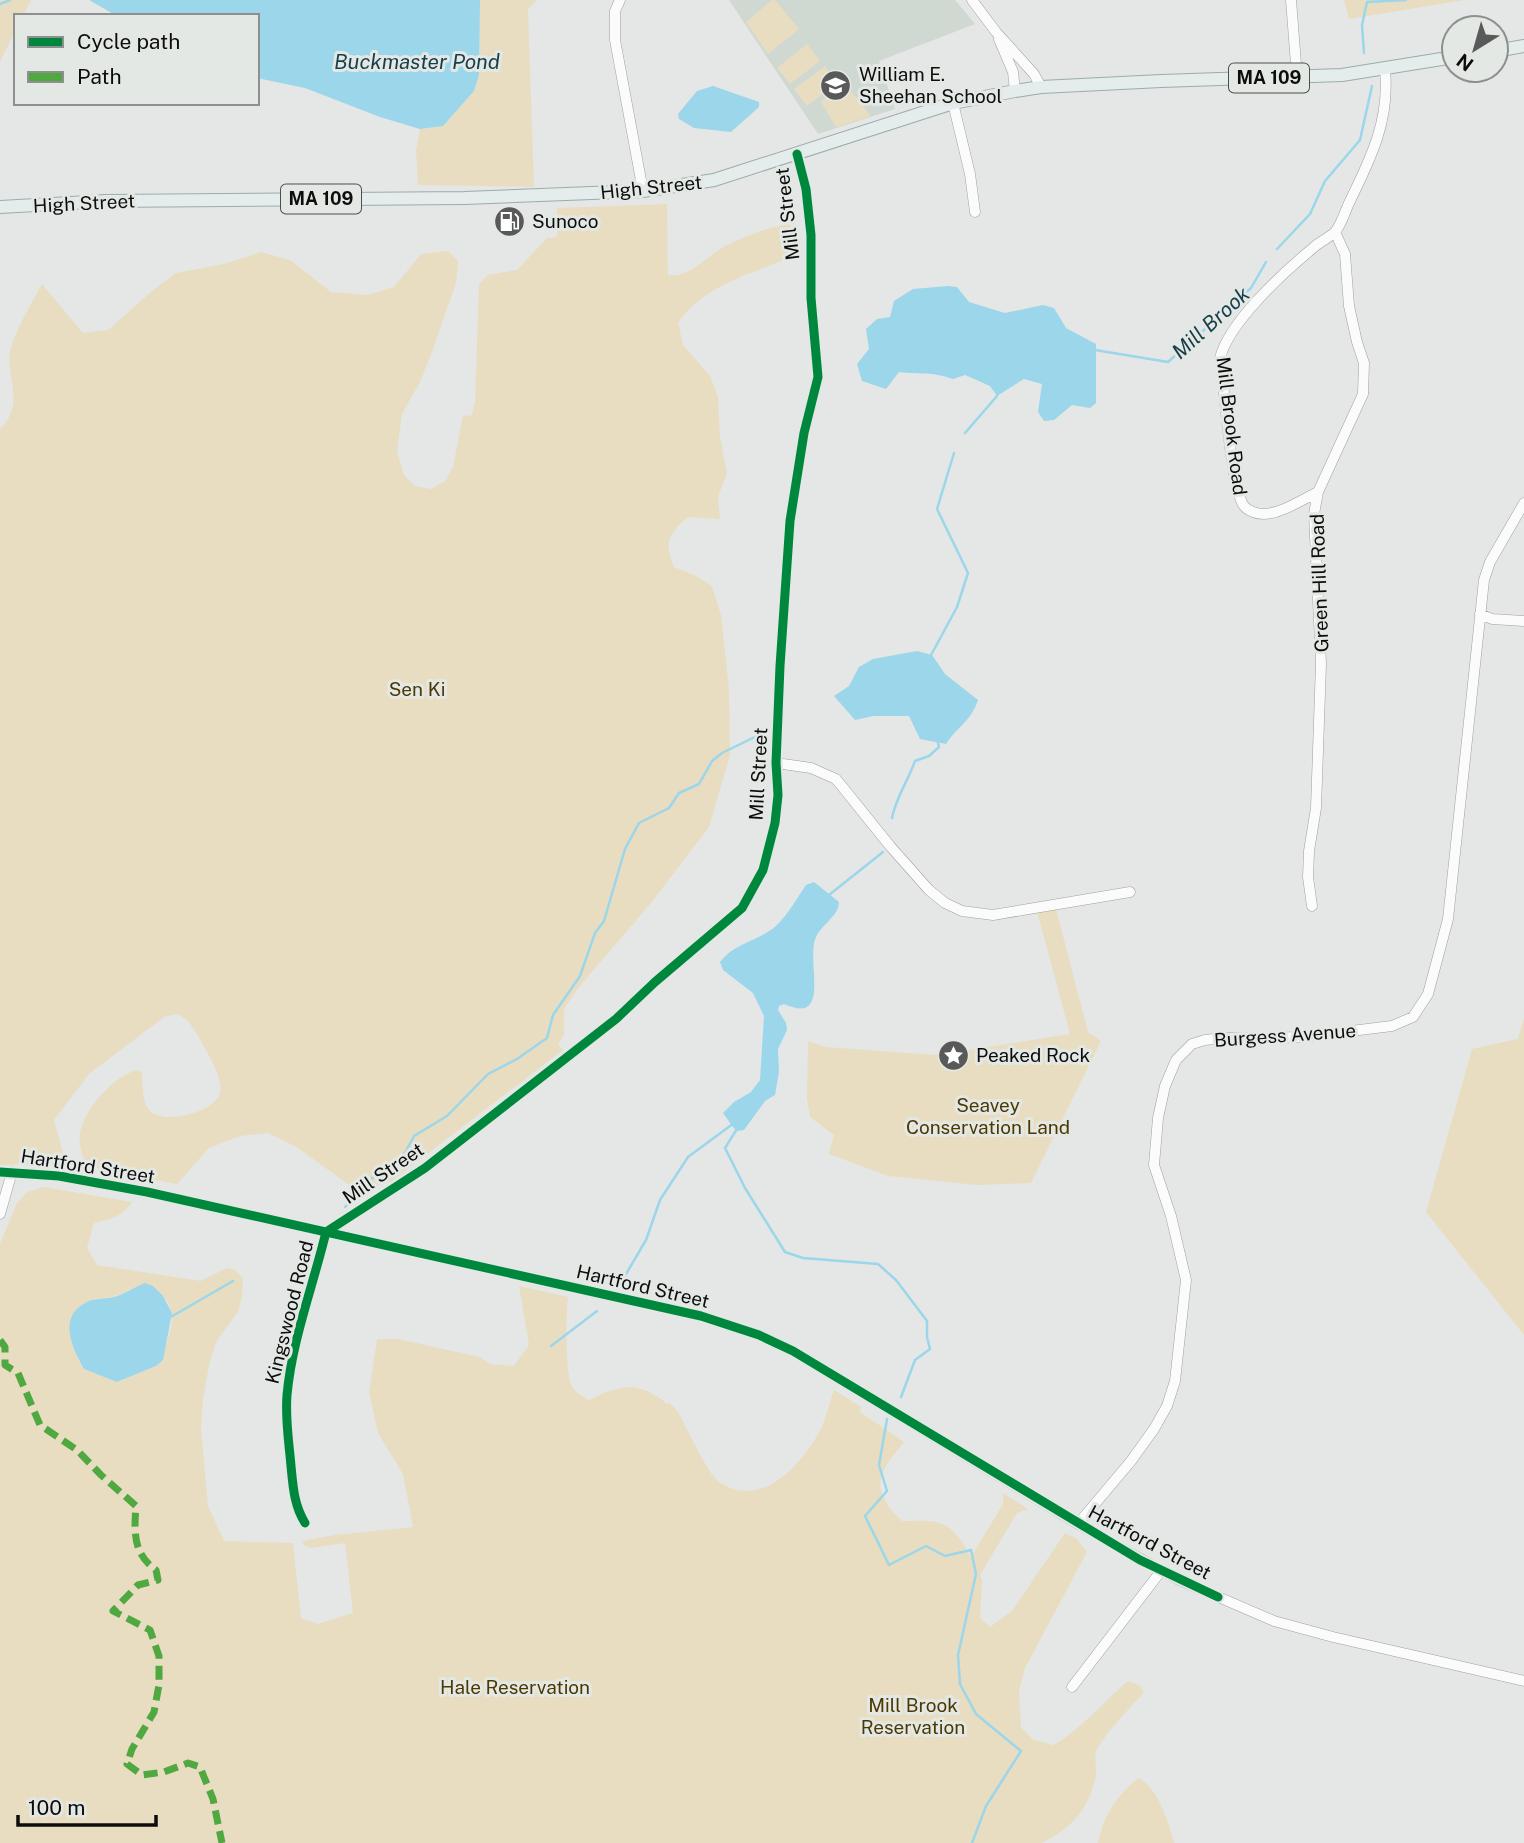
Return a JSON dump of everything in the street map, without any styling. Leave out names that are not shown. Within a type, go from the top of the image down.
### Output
[{"type":"main road","name":"High Street","points":[[0,207],[106,201],[465,198],[643,191],[714,180],[953,103],[1015,91],[1041,87],[1342,75],[1440,60]]},
{"type":"street","points":[[620,0],[615,11],[615,40],[643,191]]},
{"type":"street","points":[[972,0],[996,32],[1015,50],[1041,87]]},
{"type":"street","points":[[1291,0],[1297,77]]},
{"type":"street","points":[[996,32],[1013,72],[1015,91]]},
{"type":"street","name":"Mill Brook Road","points":[[1318,492],[1264,514],[1248,510],[1243,504],[1236,480],[1220,358],[1231,332],[1258,302],[1297,262],[1335,232],[1363,174],[1384,121],[1385,70]]},
{"type":"street","points":[[953,103],[970,174],[975,212]]},
{"type":"street","name":"Mill Street","points":[[326,1232],[425,1168],[616,1019],[742,908],[763,870],[775,823],[778,795],[776,763],[789,521],[804,433],[818,377],[811,298],[811,235],[806,190],[797,154]]},
{"type":"street","name":"Green Hill Road","points":[[1312,906],[1308,877],[1309,851],[1316,808],[1321,702],[1318,564],[1314,514],[1318,492],[1363,394],[1364,363],[1349,306],[1345,254],[1335,232]]},
{"type":"street","name":"Burgess Avenue","points":[[1078,1524],[1154,1429],[1167,1406],[1175,1381],[1186,1280],[1171,1216],[1154,1165],[1154,1150],[1165,1086],[1176,1060],[1192,1044],[1205,1040],[1302,1037],[1392,1026],[1413,1017],[1427,994],[1448,919],[1484,580],[1490,562],[1524,503]]},
{"type":"street","points":[[1480,614],[1492,619],[1524,621]]},
{"type":"street","points":[[776,763],[811,768],[836,779],[929,890],[945,903],[962,911],[993,915],[1130,892]]},
{"type":"street","name":"Hartford Street","points":[[0,1172],[86,1180],[701,1316],[759,1335],[793,1351],[1078,1524],[1161,1571],[1274,1621],[1524,1681]]},
{"type":"street","points":[[0,1214],[12,1172]]},
{"type":"street","name":"Kingswood Road","points":[[305,1522],[297,1510],[295,1498],[287,1428],[287,1396],[300,1328],[326,1232]]},
{"type":"street","points":[[1072,1687],[1161,1571]]},
{"type":"shaded area","name":"William E. Sheehan School","points":[[729,0],[955,0],[975,24],[879,61],[895,109],[818,134]]},
{"type":"green space","points":[[0,0],[31,0],[24,14],[14,14],[14,33],[0,62]]},
{"type":"green space","points":[[480,0],[537,0],[528,9],[534,187],[418,185],[416,151],[420,129],[443,126],[474,91],[479,75]]},
{"type":"green space","points":[[775,0],[799,29],[768,54],[746,22]]},
{"type":"green space","points":[[1344,0],[1465,0],[1349,19]]},
{"type":"green space","points":[[807,44],[820,61],[790,84],[777,68]]},
{"type":"green space","points":[[825,66],[837,83],[807,106],[794,89]]},
{"type":"green space","points":[[844,83],[871,116],[836,127],[821,102]]},
{"type":"green space","name":"Sen Ki","points":[[667,204],[668,275],[691,270],[727,245],[773,227],[790,224],[795,243],[791,257],[714,290],[688,310],[678,323],[683,345],[710,376],[718,397],[720,437],[727,474],[718,496],[720,519],[688,517],[672,534],[669,551],[674,567],[712,586],[721,615],[729,689],[730,755],[709,827],[564,1009],[564,1035],[558,1044],[563,1050],[392,1181],[359,1192],[295,1146],[268,1133],[240,1136],[209,1148],[177,1184],[85,1166],[80,1133],[87,1114],[110,1086],[128,1073],[137,1070],[142,1073],[145,1102],[149,1110],[156,1115],[188,1115],[216,1100],[220,1093],[220,1082],[216,1069],[193,1028],[177,1014],[164,1017],[89,1074],[54,1120],[63,1153],[53,1164],[0,1165],[0,429],[12,408],[12,344],[42,284],[83,333],[108,330],[176,273],[224,264],[261,252],[290,260],[331,292],[367,295],[394,287],[421,254],[448,251],[458,261],[456,283],[420,382],[402,414],[397,452],[404,475],[415,486],[431,489],[445,481],[453,467],[463,415],[471,416],[475,403],[479,284],[488,275],[517,270],[547,238],[557,237],[557,208]]},
{"type":"green space","name":"Seavey Conservation Land","points":[[1055,905],[1088,1032],[1101,1041],[1031,1183],[977,1185],[888,1176],[829,1154],[834,1135],[810,1117],[807,1098],[808,1041],[826,1047],[936,1055],[1070,1034],[1037,911]]},
{"type":"green space","points":[[1524,1018],[1524,1335],[1426,1212],[1472,1049],[1518,1039]]},
{"type":"green space","points":[[44,1187],[132,1202],[116,1217],[94,1223],[87,1248],[97,1265],[201,1281],[227,1268],[235,1270],[243,1278],[238,1312],[217,1340],[210,1360],[203,1399],[201,1429],[208,1506],[224,1541],[293,1543],[301,1618],[318,1624],[353,1613],[345,1543],[311,1548],[305,1546],[302,1541],[413,1527],[403,1474],[378,1433],[369,1392],[377,1339],[398,1339],[480,1357],[490,1364],[514,1366],[529,1345],[519,1286],[568,1297],[567,1357],[570,1379],[575,1391],[589,1400],[620,1388],[638,1388],[657,1396],[667,1404],[670,1403],[678,1412],[714,1477],[733,1489],[748,1491],[762,1488],[787,1473],[817,1436],[834,1390],[861,1407],[860,1412],[904,1442],[888,1463],[880,1481],[884,1499],[902,1521],[944,1524],[957,1535],[971,1557],[1003,1504],[1003,1493],[1028,1509],[1017,1513],[980,1575],[980,1618],[990,1627],[1012,1611],[1065,1533],[1077,1539],[1087,1552],[1025,1668],[1019,1691],[1021,1727],[1034,1740],[1053,1745],[1064,1739],[1128,1681],[1139,1685],[1144,1693],[1099,1746],[1095,1754],[1096,1771],[1090,1797],[1078,1816],[1062,1831],[1042,1843],[0,1843],[0,1244],[17,1203],[27,1192]],"holes":[[[141,1285],[166,1300],[172,1315],[170,1333],[156,1366],[118,1382],[84,1369],[77,1358],[94,1299],[113,1297]]]},
{"type":"green space","points":[[1138,1778],[1157,1797],[1174,1843],[1098,1843],[1112,1807]]},
{"type":"water","name":"Buckmaster Pond","points":[[89,0],[480,0],[479,75],[474,91],[443,126],[420,129],[380,117],[305,88],[259,78],[259,14],[114,14]]},
{"type":"water","points":[[713,86],[759,102],[759,107],[731,132],[694,128],[679,119],[678,114],[697,91]]},
{"type":"water","points":[[957,287],[969,302],[1005,313],[1043,305],[1054,308],[1066,328],[1096,344],[1096,403],[1090,408],[1072,405],[1054,420],[1044,421],[1038,412],[1042,384],[1024,379],[997,396],[990,386],[965,375],[953,379],[932,374],[899,372],[886,389],[862,381],[857,364],[869,349],[866,329],[877,319],[890,317],[894,301],[913,289]]},
{"type":"water","points":[[917,651],[932,655],[945,674],[978,700],[968,718],[946,744],[920,739],[909,716],[873,716],[855,720],[834,696],[849,686],[859,667],[873,659]]},
{"type":"water","points":[[814,882],[839,902],[836,912],[816,937],[813,947],[813,999],[808,1006],[799,1008],[784,1004],[779,1006],[778,1010],[787,1030],[778,1049],[779,1072],[775,1095],[765,1101],[744,1130],[736,1131],[723,1113],[734,1102],[751,1092],[760,1080],[764,1016],[753,993],[723,970],[720,962],[732,950],[776,926],[806,885]]},
{"type":"water","points":[[145,1283],[153,1286],[163,1296],[172,1313],[163,1360],[156,1366],[117,1382],[84,1369],[75,1352],[70,1333],[72,1315],[87,1302],[118,1296]]},
{"type":"waterway","points":[[0,4],[10,0]]},
{"type":"waterway","name":"Mill Brook","points":[[1364,53],[1362,25],[1367,2],[1406,0]]},
{"type":"waterway","name":"Mill Brook","points":[[1277,249],[1310,214],[1325,181],[1360,140],[1372,86]]},
{"type":"waterway","name":"Mill Brook","points":[[1095,350],[1168,362],[1251,288],[1266,262]]},
{"type":"waterway","name":"Mill Brook","points":[[965,433],[997,396]]},
{"type":"waterway","name":"Mill Brook","points":[[930,657],[957,607],[968,573],[937,509],[954,453]]},
{"type":"waterway","points":[[345,1207],[371,1179],[405,1153],[414,1136],[447,1116],[488,1074],[517,1059],[547,1038],[553,1015],[580,976],[595,933],[604,921],[625,849],[639,823],[669,808],[679,793],[699,784],[712,761],[722,753],[759,735]]},
{"type":"waterway","name":"Mill Brook","points":[[892,818],[915,761],[929,756],[939,747],[937,739]]},
{"type":"waterway","name":"Mill Brook","points":[[829,895],[883,852]]},
{"type":"waterway","points":[[619,1286],[646,1240],[660,1200],[688,1157],[734,1123]]},
{"type":"waterway","name":"Mill Brook","points":[[737,1129],[725,1148],[745,1188],[785,1252],[803,1258],[878,1264],[896,1280],[927,1321],[930,1349],[915,1360],[901,1397]]},
{"type":"waterway","points":[[169,1318],[233,1281]]},
{"type":"waterway","points":[[551,1346],[597,1311]]},
{"type":"waterway","name":"Mill Brook","points":[[887,1419],[879,1465],[887,1491],[865,1516],[889,1565],[926,1546],[945,1556],[971,1550],[976,1574],[958,1655],[960,1684],[976,1714],[1021,1751],[986,1806],[972,1843]]},
{"type":"marked path","points":[[0,1340],[5,1347],[5,1365],[18,1373],[40,1425],[77,1450],[136,1506],[135,1525],[139,1550],[148,1564],[156,1570],[158,1580],[138,1585],[113,1611],[150,1630],[159,1656],[159,1685],[154,1712],[132,1749],[127,1764],[142,1775],[164,1772],[188,1763],[200,1767],[213,1799],[222,1843]]},
{"type":"cycle path","points":[[305,1523],[293,1489],[287,1395],[298,1333],[326,1232],[425,1168],[616,1019],[742,908],[763,870],[775,823],[778,795],[776,763],[780,666],[790,521],[804,433],[818,377],[811,298],[811,235],[806,189],[797,154]]},
{"type":"cycle path","points":[[0,1172],[59,1176],[147,1192],[701,1316],[759,1335],[793,1351],[1140,1560],[1218,1597]]},
{"type":"place","name":"William E. Sheehan School","points":[[836,85]]},
{"type":"place","name":"Sunoco","points":[[509,221]]},
{"type":"place","name":"Peaked Rock","points":[[953,1055]]},
{"type":"park label","name":"Hale Reservation","points":[[515,1687]]},
{"type":"park label","name":"Mill Brook Reservation","points":[[913,1716]]}]
